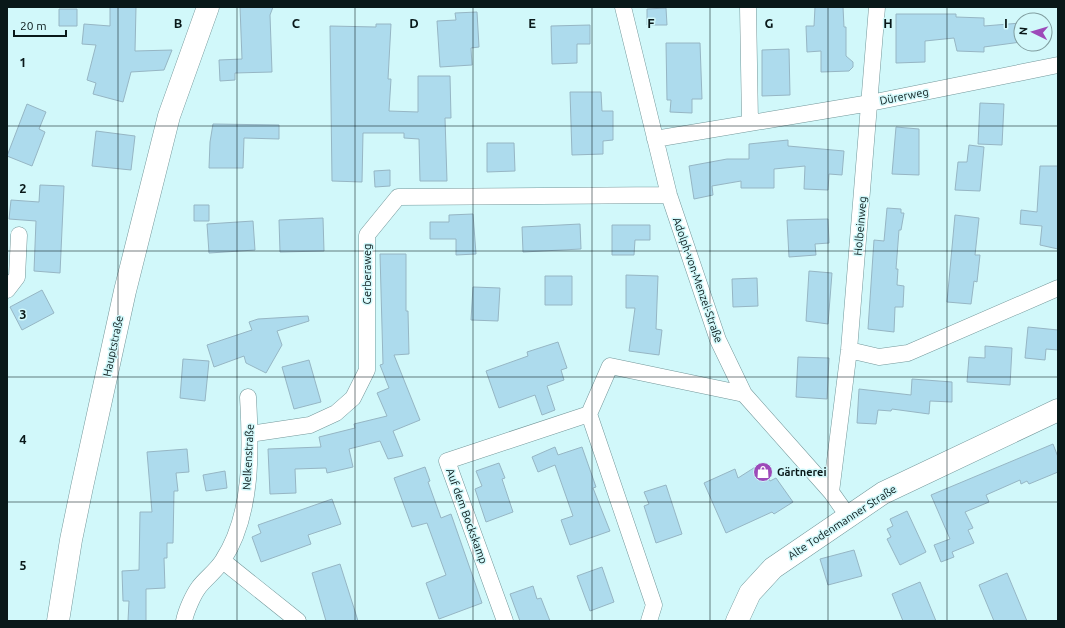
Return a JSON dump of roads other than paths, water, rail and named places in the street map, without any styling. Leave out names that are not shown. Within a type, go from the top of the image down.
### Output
[{"type":"main road","name":"Hauptstraße","points":[[58,621],[74,524],[125,291],[161,146],[182,74],[208,7]]},
{"type":"main road","name":"Alte Todenmanner Straße","points":[[737,621],[750,593],[773,568],[848,516],[883,493],[1058,410]]},
{"type":"street","name":"Adolph-von-Menzel-Straße","points":[[623,7],[669,195],[718,340],[744,394],[831,492],[848,516]]},
{"type":"street","points":[[748,7],[750,122]]},
{"type":"street","name":"Holbeinweg","points":[[831,492],[849,350],[877,7]]},
{"type":"street","name":"Dürerweg","points":[[655,139],[870,103],[1058,65]]},
{"type":"street","name":"Gerberaweg","points":[[250,434],[310,425],[336,413],[352,398],[367,370],[367,235],[398,197],[669,195]]},
{"type":"street","points":[[7,290],[17,276],[20,235]]},
{"type":"street","points":[[849,350],[879,357],[908,353],[1058,288]]},
{"type":"street","points":[[649,621],[654,605],[589,414],[610,366],[744,394]]},
{"type":"street","name":"Nelkenstraße","points":[[184,621],[198,588],[223,561],[237,531],[248,488],[250,434],[248,396]]},
{"type":"street","name":"Auf dem Bockskamp","points":[[505,621],[448,460],[589,414]]},
{"type":"street","points":[[223,561],[298,621]]},
{"type":"place","name":"Gärtnerei","points":[[763,472]]}]
